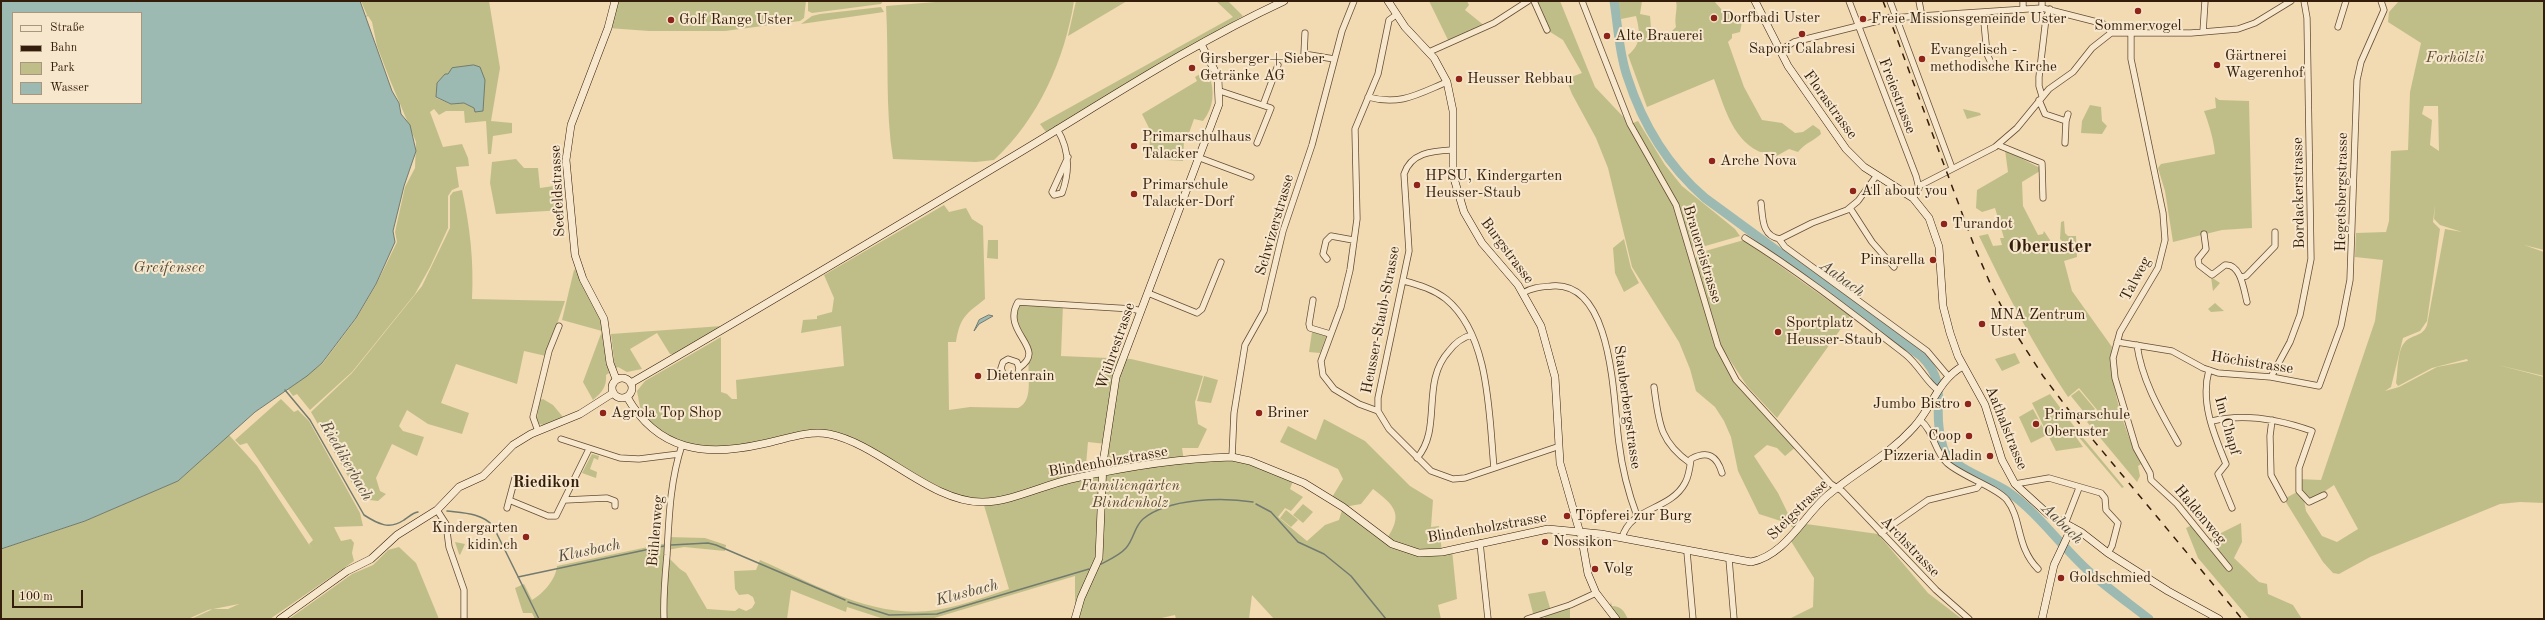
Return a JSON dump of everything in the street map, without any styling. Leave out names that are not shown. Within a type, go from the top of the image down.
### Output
[{"type":"street","name":"Seefeldstrasse","points":[[614,1],[608,28],[571,125],[566,160],[576,255],[583,280],[604,319],[610,363],[616,379]]},
{"type":"street","points":[[631,383],[980,177],[1057,129],[1201,44],[1284,1]]},
{"type":"street","name":"Schwizerstrasse","points":[[1232,457],[1234,414],[1245,345],[1264,311],[1283,231],[1312,145],[1342,31],[1354,1]]},
{"type":"street","name":"Burgstrasse","points":[[1388,1],[1396,15],[1429,52],[1447,82],[1453,111],[1452,150],[1455,188],[1464,212],[1482,243],[1523,293],[1541,326],[1552,360],[1557,397],[1557,447],[1562,472],[1580,532],[1588,574],[1596,593],[1614,618]]},
{"type":"street","points":[[1429,52],[1494,23],[1528,1]]},
{"type":"street","points":[[1534,1],[1547,30]]},
{"type":"street","name":"Brauereistrasse","points":[[1582,1],[1630,124],[1676,205],[1718,346],[1736,380],[1831,484],[1838,488]]},
{"type":"street","name":"Florastrasse","points":[[1755,1],[1793,76],[1842,145],[1856,160],[1913,198]]},
{"type":"street","name":"Freiestrasse","points":[[1849,1],[1919,186]]},
{"type":"street","points":[[1890,1],[1952,168]]},
{"type":"street","points":[[1920,1],[1922,17]]},
{"type":"street","points":[[2023,1],[2023,9]]},
{"type":"street","points":[[2042,1],[2042,8]]},
{"type":"street","points":[[2203,32],[2205,1]]},
{"type":"street","points":[[1913,198],[1919,186],[1998,145],[2017,128],[2041,98],[2073,72],[2096,44],[2111,33],[2203,32],[2247,27],[2291,1]]},
{"type":"street","name":"Bordackerstrasse","points":[[2271,377],[2290,342],[2300,315],[2312,259],[2307,10],[2304,1]]},
{"type":"street","points":[[2338,28],[2346,1]]},
{"type":"street","name":"Hegetsbergstrasse","points":[[2319,386],[2341,326],[2350,280],[2357,80],[2361,62],[2384,10],[2381,1]]},
{"type":"street","points":[[1779,51],[1794,42],[1896,18],[2023,9],[2050,9],[2106,25],[2111,33]]},
{"type":"street","points":[[2050,9],[2046,18],[2038,86],[2044,114],[2066,121]]},
{"type":"street","points":[[1983,12],[1986,54],[1992,65]]},
{"type":"street","points":[[1378,411],[1343,396],[1327,382],[1322,361],[1343,299],[1350,270],[1357,219],[1354,134],[1356,125],[1378,74],[1389,20],[1396,15]]},
{"type":"street","points":[[1305,33],[1304,54],[1334,59]]},
{"type":"street","name":"Talweg","points":[[2131,33],[2131,59],[2163,213],[2165,240],[2158,268],[2123,326],[2113,358],[2116,384],[2136,448],[2150,473],[2151,480]]},
{"type":"street","name":"Wührestrasse","points":[[1075,619],[1081,598],[1099,558],[1102,473],[1116,377],[1218,109],[1220,91],[1216,70],[1201,44]]},
{"type":"street","points":[[1263,105],[1278,65]]},
{"type":"street","points":[[1368,97],[1386,102],[1402,100],[1447,82]]},
{"type":"street","points":[[1220,91],[1271,108],[1257,143]]},
{"type":"street","points":[[2065,143],[2066,121],[2068,114]]},
{"type":"street","points":[[1057,129],[1064,143],[1068,158],[1067,179],[1062,193],[1058,195],[1052,192],[1068,158]]},
{"type":"street","points":[[1998,145],[2042,163],[2043,198]]},
{"type":"street","name":"Heusser-Staub-Strasse","points":[[1452,150],[1417,156],[1406,169],[1403,180],[1409,251],[1404,281],[1378,398],[1378,411],[1389,429],[1430,471],[1453,479],[1465,478],[1557,447]]},
{"type":"street","points":[[1200,158],[1251,177]]},
{"type":"street","points":[[1778,239],[1850,208],[1877,175]]},
{"type":"street","name":"Aathalstrasse","points":[[1913,198],[1925,212],[1936,236],[1943,306],[1952,340],[1963,366],[1985,405],[2002,460],[2015,484],[2042,510],[2069,525],[2108,553],[2168,592],[2219,619]]},
{"type":"street","points":[[1761,203],[1764,227],[1786,247],[1927,351],[1948,376]]},
{"type":"street","points":[[1850,208],[1871,241],[1894,267]]},
{"type":"street","name":"Bordackerstrasse","points":[[2242,277],[2246,276],[2275,246],[2275,232]]},
{"type":"street","points":[[2204,234],[2206,249],[2198,259],[2199,265],[2209,274],[2213,275],[2228,265],[2242,277],[2247,302]]},
{"type":"street","points":[[1327,259],[1323,254],[1326,241],[1331,236],[1353,240]]},
{"type":"street","points":[[1745,238],[1762,248],[1906,355],[1921,369],[1938,389]]},
{"type":"street","points":[[1148,293],[1197,313],[1202,309],[1221,262]]},
{"type":"street","points":[[1404,281],[1422,286],[1446,299],[1463,320],[1471,335],[1482,363],[1494,468]]},
{"type":"street","name":"Stauberbergstrasse","points":[[1523,293],[1536,288],[1557,286],[1570,288],[1581,295],[1595,316],[1607,349],[1626,487],[1637,516]]},
{"type":"street","points":[[1313,300],[1309,324],[1310,328],[1330,334]]},
{"type":"street","points":[[1019,368],[1027,362],[1030,354],[1026,343],[1014,325],[1013,312],[1018,302],[1133,309],[1141,311]]},
{"type":"street","points":[[538,431],[533,417],[547,357],[559,326]]},
{"type":"street","points":[[1417,458],[1422,452],[1428,437],[1432,383],[1436,370],[1453,346],[1462,338],[1471,335]]},
{"type":"street","name":"Höchistrasse","points":[[2117,342],[2172,351],[2209,370],[2271,377],[2319,386]]},
{"type":"street","points":[[2137,345],[2144,375],[2157,407],[2178,442]]},
{"type":"street","name":"Steigstrasse","points":[[1580,532],[1622,538],[1687,552],[1751,562],[1767,557],[1782,545],[1838,488],[1886,455],[1920,420],[1938,389],[1948,376],[1963,366]]},
{"type":"street","name":"Im Chapf","points":[[2209,370],[2205,395],[2226,464],[2218,474],[2232,508]]},
{"type":"street","points":[[626,378],[631,383],[632,389],[627,397],[620,398],[613,393],[612,387],[616,379],[626,378]]},
{"type":"street","points":[[1654,387],[1662,433],[1674,451],[1690,463]]},
{"type":"street","points":[[280,619],[347,571],[371,559],[403,530],[436,510],[459,487],[486,474],[513,445],[538,431],[580,414],[613,393]]},
{"type":"street","name":"Blindenholzstrasse","points":[[627,397],[650,427],[669,440],[682,445],[716,450],[761,445],[808,433],[828,434],[849,441],[949,494],[984,502],[1070,479],[1102,473],[1232,457],[1250,461],[1310,486],[1343,507],[1386,540],[1408,551],[1429,554],[1538,529],[1580,532]]},
{"type":"street","points":[[2212,421],[2228,418],[2272,420],[2312,431],[2299,468],[2299,491],[2309,502],[2324,495]]},
{"type":"street","points":[[1920,420],[1928,426],[1945,461],[1964,476],[2007,500],[2022,545],[2029,560],[2038,569]]},
{"type":"street","points":[[2272,420],[2270,443],[2271,475],[2284,499]]},
{"type":"street","points":[[561,439],[610,456],[630,459],[679,454]]},
{"type":"street","name":"Bühlenweg","points":[[664,619],[663,592],[669,509],[682,445]]},
{"type":"street","points":[[509,500],[553,517],[559,513],[589,449]]},
{"type":"street","points":[[1622,538],[1626,526],[1637,516],[1665,503],[1677,493],[1687,478],[1691,459],[1699,455],[1711,456],[1717,460],[1722,473]]},
{"type":"street","points":[[507,508],[515,478]]},
{"type":"street","points":[[2015,484],[2049,478],[2079,488],[2101,493],[2105,498],[2106,510],[2118,523],[2112,546],[2108,553]]},
{"type":"street","name":"Haldenweg","points":[[2151,480],[2177,504],[2229,568]]},
{"type":"street","points":[[1881,532],[1928,500],[1977,488],[1980,484]]},
{"type":"street","name":"Archstrasse","points":[[1838,488],[1936,590],[1969,619]]},
{"type":"street","points":[[2044,618],[2051,576],[2065,540],[2079,488]]},
{"type":"street","points":[[565,500],[607,498],[615,501],[615,506]]},
{"type":"street","points":[[436,510],[446,523],[449,547],[464,590],[464,619]]},
{"type":"street","points":[[1480,543],[1488,619]]},
{"type":"street","points":[[1687,552],[1693,619]]},
{"type":"street","points":[[1729,559],[1734,619]]},
{"type":"street","points":[[1527,619],[1570,605],[1596,593]]},
{"type":"green space","points":[[361,1],[489,1],[500,68],[491,121],[512,123],[512,133],[493,136],[491,154],[488,154],[486,121],[465,123],[464,111],[446,111],[439,115],[434,109],[430,112],[443,147],[462,144],[468,158],[469,166],[456,167],[459,187],[452,190],[448,196],[448,228],[430,267],[415,294],[352,372],[310,410],[297,394],[293,396],[288,389],[323,363],[356,319],[376,285],[397,242],[395,232],[405,187],[415,168],[416,142],[377,46],[372,22],[368,16],[364,18],[367,15]],"holes":[[[448,74],[483,111],[464,103],[451,104],[436,98],[437,83]]]},
{"type":"green space","name":"Golf Range Uster","points":[[615,1],[806,1],[804,18],[800,21],[725,31],[649,31],[608,28]]},
{"type":"green space","points":[[808,1],[883,1],[881,4],[812,13],[808,11]]},
{"type":"green space","points":[[948,1],[1074,1],[1064,45],[1047,87],[1024,126],[1010,144],[994,160],[976,162],[893,159],[888,102],[886,6]]},
{"type":"green space","points":[[1076,1],[1127,1],[1068,36]]},
{"type":"green space","points":[[1216,1],[1228,1],[1243,16],[1046,132],[1040,124],[1233,17]]},
{"type":"green space","points":[[1429,1],[1467,1],[1469,5],[1465,10],[1486,27],[1449,42]]},
{"type":"green space","points":[[1534,1],[1560,1],[1595,87],[1630,124],[1676,205],[1718,346],[1736,380],[1797,446],[1785,456],[1777,448],[1767,445],[1754,456],[1778,493],[1796,530],[1787,523],[1759,514],[1738,471],[1731,437],[1724,421],[1715,407],[1696,391],[1690,369],[1679,342],[1632,267],[1608,168],[1596,138],[1572,94],[1566,79],[1582,73],[1563,40],[1547,30]]},
{"type":"green space","points":[[1617,1],[1642,1],[1640,14],[1650,16],[1652,40],[1664,38],[1663,34],[1672,31],[1676,27],[1676,1],[1714,1],[1723,11],[1732,13],[1742,22],[1740,32],[1732,34],[1732,38],[1728,42],[1744,87],[1762,120],[1782,123],[1795,133],[1803,132],[1813,125],[1820,130],[1821,134],[1798,152],[1789,149],[1773,158],[1773,152],[1758,151],[1741,138],[1735,129],[1725,110],[1714,79],[1647,107],[1628,55],[1633,51],[1638,42],[1639,32],[1636,16],[1621,19]]},
{"type":"green space","name":"Forhölzli","points":[[2399,1],[2544,1],[2544,250],[2524,245],[2544,252],[2544,376],[2498,365],[2544,377],[2544,503],[2520,502],[2500,504],[2370,557],[2339,574],[2333,573],[2323,562],[2284,499],[2299,491],[2298,479],[2321,480],[2375,321],[2383,260],[2355,257],[2356,233],[2386,232],[2389,221],[2391,151],[2408,150],[2410,92],[2421,43],[2388,22],[2389,12]],"holes":[[[2424,106],[2438,106],[2439,151],[2430,145],[2432,120],[2422,114]],[[2435,205],[2434,219],[2440,225],[2462,232],[2445,229],[2427,325],[2423,332],[2408,339],[2400,350],[2403,338],[2420,331],[2427,321],[2440,229],[2433,222]],[[2400,351],[2396,383],[2398,386],[2432,368],[2467,359],[2468,361],[2437,367],[2399,387],[2385,391],[2391,387]],[[2334,485],[2358,529],[2337,542],[2322,536],[2306,511],[2304,500],[2309,502]]]},
{"type":"green space","points":[[881,7],[884,12],[801,24],[812,16],[820,14]]},
{"type":"green space","points":[[1200,74],[1203,78],[1209,74],[1213,93],[1211,105],[1207,116],[1203,121],[1194,119],[1189,133],[1167,132],[1164,138],[1149,137],[1145,139],[1144,135],[1150,130],[1142,114],[1197,81],[1195,77]]},
{"type":"green space","points":[[2215,97],[2219,100],[2249,101],[2252,228],[2222,230],[2173,242],[2165,191],[2158,168],[2161,164],[2215,154],[2211,132],[2204,111],[2216,108]]},
{"type":"green space","points":[[2090,105],[2101,107],[2102,121],[2107,126],[2102,134],[2081,133],[2082,121]]},
{"type":"green space","points":[[1963,109],[1980,113],[1981,115],[1967,119]]},
{"type":"green space","points":[[1638,121],[1665,165],[1682,186],[1735,229],[1740,236],[1695,249],[1689,244],[1678,206],[1633,123]]},
{"type":"green space","points":[[1150,138],[1184,140],[1183,161],[1149,159]]},
{"type":"green space","points":[[2005,150],[2040,168],[2040,171],[2022,182],[2023,206],[2038,235],[2043,234],[2044,231],[2050,240],[2048,246],[2050,251],[2053,250],[2061,254],[2065,244],[2060,239],[2061,222],[2064,221],[2065,233],[2068,236],[2076,236],[2077,257],[2064,261],[2072,291],[2112,347],[2112,374],[2119,407],[2129,438],[2141,464],[2138,466],[2140,476],[2137,482],[2087,422],[2098,411],[2079,388],[2068,397],[2055,377],[2020,318],[1979,236],[1988,234],[1993,246],[2002,245],[2000,238],[2004,238],[1995,208],[1982,212],[1976,208],[1977,190],[2008,172]]},
{"type":"green space","points":[[516,159],[524,168],[538,168],[540,188],[561,185],[564,210],[496,214],[490,183],[492,162]]},
{"type":"green space","points":[[462,190],[471,244],[472,299],[565,301],[546,356],[524,351],[517,384],[456,364],[441,403],[469,413],[462,434],[428,424],[407,410],[399,426],[403,431],[424,437],[417,456],[392,444],[376,478],[380,491],[386,494],[378,501],[361,499],[311,412],[352,373],[422,286],[450,228],[450,196],[453,192]]},
{"type":"green space","name":"Familiengärten Blindenholz","points":[[944,205],[949,212],[966,208],[972,219],[983,226],[985,299],[962,321],[956,342],[948,342],[949,410],[970,407],[1018,408],[1023,404],[1027,398],[1028,392],[1030,354],[1014,325],[1018,302],[1063,304],[1061,356],[1131,359],[1203,376],[1195,402],[1198,424],[1207,429],[1198,448],[1182,448],[1184,461],[1232,457],[1294,478],[1290,489],[1303,497],[1291,511],[1285,508],[1278,517],[1307,541],[1325,525],[1339,520],[1343,507],[1331,499],[1343,479],[1338,469],[1280,442],[1288,426],[1316,440],[1324,419],[1365,441],[1410,486],[1433,500],[1431,527],[1439,526],[1442,552],[1452,550],[1457,599],[1438,605],[1441,619],[1274,619],[1252,595],[1249,619],[1176,619],[1175,615],[1157,619],[1075,619],[1075,576],[931,619],[881,618],[847,607],[846,612],[791,590],[787,619],[535,619],[532,613],[523,613],[515,588],[524,584],[532,600],[552,581],[557,566],[667,543],[667,537],[705,538],[726,545],[725,551],[684,547],[667,550],[667,556],[686,573],[707,609],[735,611],[739,608],[746,611],[752,608],[755,603],[753,597],[748,594],[739,595],[735,589],[734,571],[756,570],[760,560],[845,598],[890,610],[913,612],[936,610],[964,604],[1009,589],[983,502],[961,498],[849,441],[818,433],[761,445],[698,450],[664,433],[650,422],[640,407],[637,391],[645,381],[721,337],[721,392],[727,394],[732,399],[737,399],[736,380],[844,366],[841,326],[801,333],[803,320],[817,319],[817,316],[832,312],[834,298],[824,275]],"holes":[[[1088,442],[1106,444],[1102,473],[1085,476]],[[1373,489],[1392,506],[1396,517],[1392,531],[1386,540],[1344,507],[1361,504]]]},
{"type":"green space","points":[[1624,239],[1631,268],[1639,283],[1624,292],[1615,273],[1613,248]]},
{"type":"green space","points":[[988,240],[998,240],[998,259],[987,258]]},
{"type":"green space","name":"Sportplatz Heusser-Staub","points":[[1744,240],[1850,316],[1777,418],[1747,386],[1722,348],[1695,260],[1698,253]]},
{"type":"green space","points":[[577,269],[602,322],[609,373],[606,375],[606,383],[603,389],[593,400],[583,382],[602,331],[562,320],[574,270]]},
{"type":"green space","points":[[2211,277],[2220,283],[2213,291]]},
{"type":"green space","points":[[2215,303],[2224,311],[2211,312],[2208,309]]},
{"type":"green space","points":[[722,326],[674,354],[670,354],[657,333],[630,349],[642,369],[627,372],[618,367],[615,369],[611,334]]},
{"type":"green space","points":[[1312,332],[1327,334],[1320,353],[1309,352]]},
{"type":"green space","points":[[2015,353],[2020,363],[2002,371],[1995,359]]},
{"type":"green space","points":[[1204,376],[1218,380],[1211,403],[1197,401]]},
{"type":"green space","points":[[2079,390],[2095,409],[2087,416],[2071,396]]},
{"type":"green space","points":[[2050,394],[2079,433],[2124,487],[2122,488],[2077,435],[2076,437],[2083,447],[2056,451],[2032,403]]},
{"type":"green space","points":[[281,399],[294,412],[298,410],[309,421],[360,513],[363,526],[334,527],[341,541],[351,539],[354,543],[352,553],[354,561],[270,619],[191,619],[213,609],[188,619],[1,619],[1,549],[85,521],[178,481],[229,435],[257,466],[312,549],[309,544],[313,540],[247,443],[240,445],[235,440]],"holes":[[[239,604],[228,609],[213,609]]]},
{"type":"green space","points":[[543,399],[553,405],[563,417],[544,425],[539,424],[537,418],[540,400]]},
{"type":"green space","points":[[2033,409],[2047,435],[2031,443],[2019,417]]},
{"type":"green space","points":[[592,454],[599,456],[598,460],[594,458],[590,469],[597,472],[596,478],[582,473]]},
{"type":"green space","points":[[1303,504],[1313,512],[1303,523],[1293,515]]},
{"type":"green space","points":[[1286,510],[1298,520],[1291,527],[1280,518]]},
{"type":"green space","points":[[2196,523],[2209,539],[2241,523],[2242,542],[2234,558],[2259,582],[2267,584],[2268,594],[2293,605],[2302,619],[2250,619],[2198,558],[2186,528]]},
{"type":"green space","points":[[1806,524],[1878,534],[1928,593],[1962,619],[1789,619],[1813,607],[1814,578],[1789,538],[1796,530]]},
{"type":"green space","points":[[455,542],[465,544],[460,555],[459,554]]},
{"type":"green space","points":[[399,547],[416,563],[439,619],[289,619],[352,574],[373,565],[388,550]]},
{"type":"green space","points":[[1545,591],[1551,611],[1570,605],[1570,619],[1545,619],[1544,614],[1534,617],[1528,594]]},
{"type":"green space","points":[[1611,602],[1612,606],[1618,607],[1622,610],[1628,619],[1620,619],[1610,605]]},
{"type":"water","name":"Greifensee","points":[[1,1],[360,1],[392,91],[399,103],[401,114],[410,125],[416,151],[404,186],[393,231],[395,242],[376,284],[356,318],[322,363],[307,376],[255,412],[178,481],[85,521],[1,549]]},
{"type":"water","points":[[474,65],[480,67],[485,80],[483,111],[475,112],[474,108],[464,103],[451,104],[436,97],[437,83],[445,74],[448,74],[452,68]]},
{"type":"water","points":[[989,315],[993,316],[979,324],[974,331],[979,320]]},
{"type":"waterway","name":"Aabach","points":[[1614,1],[1622,58],[1633,93],[1640,110],[1658,143],[1679,172],[1705,198],[1921,356],[1930,366],[1938,386],[1939,426],[1945,452],[1951,459],[1966,470],[2007,491],[2029,509],[2092,574],[2149,619]]},
{"type":"waterway","name":"Riedikerbach","points":[[285,390],[310,420],[364,515],[384,525],[393,525],[418,512]]},
{"type":"waterway","name":"Klusbach","points":[[1101,564],[1124,551],[1131,541],[1140,522],[1154,512],[1181,503],[1196,501],[1241,500],[1253,502]]},
{"type":"waterway","name":"Klusbach","points":[[1256,504],[1271,512],[1298,542],[1324,554],[1351,576],[1386,619]]},
{"type":"waterway","name":"Riedikerbach","points":[[447,511],[478,516],[493,526],[539,619]]},
{"type":"waterway","name":"Klusbach","points":[[671,545],[708,543],[716,545],[845,600]]},
{"type":"waterway","name":"Klusbach","points":[[518,577],[664,546]]},
{"type":"waterway","name":"Klusbach","points":[[848,602],[889,615],[937,614],[1089,569]]},
{"type":"railway","points":[[1883,1],[1975,248],[1993,290],[2016,334],[2043,376],[2074,417],[2242,619]]},
{"type":"place","name":"Sommervogel","points":[[2138,11]]},
{"type":"place","name":"Dorfbadi Uster","points":[[1714,18]]},
{"type":"place","name":"Freie Missionsgemeinde Uster","points":[[1863,19]]},
{"type":"place","name":"Golf Range Uster","points":[[671,20]]},
{"type":"place","name":"Sapori Calabresi","points":[[1802,34]]},
{"type":"place","name":"Alte Brauerei","points":[[1607,36]]},
{"type":"place","name":"Evangelisch - methodische Kirche","points":[[1922,59]]},
{"type":"place","name":"Gärtnerei Wagerenhof","points":[[2217,65]]},
{"type":"place","name":"Girsberger+Sieber Getränke AG","points":[[1192,68]]},
{"type":"place","name":"Heusser Rebbau","points":[[1459,79]]},
{"type":"place","name":"Primarschulhaus Talacker","points":[[1134,146]]},
{"type":"place","name":"Arche Nova","points":[[1712,161]]},
{"type":"place","name":"HPSU, Kindergarten Heusser-Staub","points":[[1417,185]]},
{"type":"place","name":"All about you","points":[[1853,191]]},
{"type":"place","name":"Primarschule Talacker-Dorf","points":[[1134,194]]},
{"type":"place","name":"Turandot","points":[[1944,224]]},
{"type":"place","name":"Pinsarella","points":[[1933,260]]},
{"type":"place","name":"MNA Zentrum Uster","points":[[1982,324]]},
{"type":"place","name":"Sportplatz Heusser-Staub","points":[[1778,332]]},
{"type":"place","name":"Dietenrain","points":[[978,376]]},
{"type":"place","name":"Jumbo Bistro","points":[[1968,404]]},
{"type":"place","name":"Agrola Top Shop","points":[[603,413]]},
{"type":"place","name":"Briner","points":[[1259,413]]},
{"type":"place","name":"Primarschule Oberuster","points":[[2036,424]]},
{"type":"place","name":"Coop","points":[[1969,436]]},
{"type":"place","name":"Pizzeria Aladin","points":[[1990,456]]},
{"type":"place","name":"Töpferei zur Burg","points":[[1567,516]]},
{"type":"place","name":"Kindergarten kidin.ch","points":[[526,537]]},
{"type":"place","name":"Nossikon","points":[[1545,542]]},
{"type":"place","name":"Volg","points":[[1595,569]]},
{"type":"place","name":"Goldschmied","points":[[2061,578]]},
{"type":"district","name":"Oberuster","points":[[2050,247]]},
{"type":"district","name":"Riedikon","points":[[546,483]]}]
